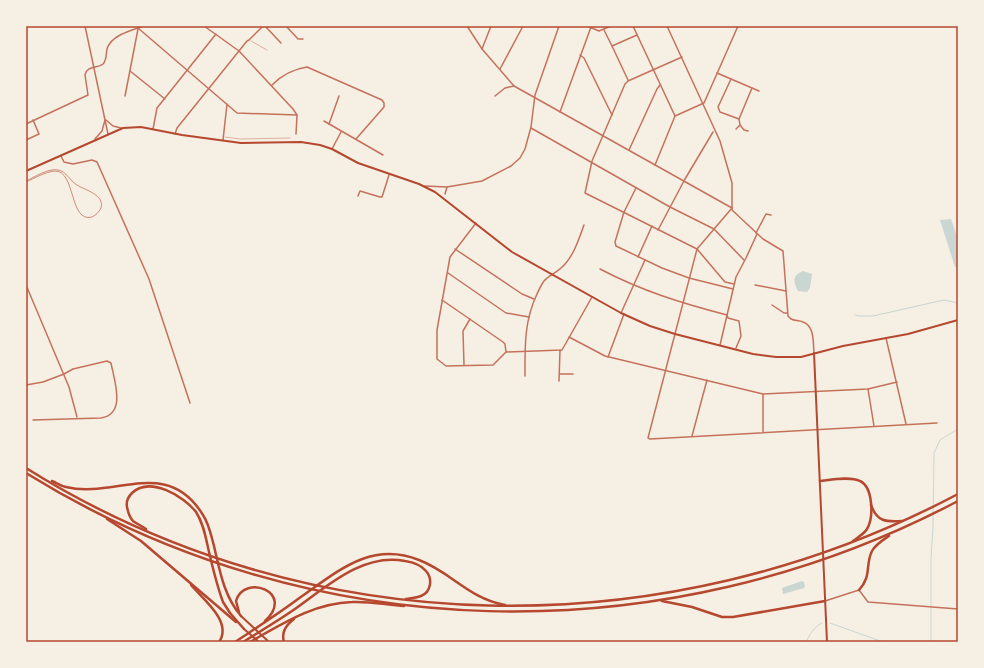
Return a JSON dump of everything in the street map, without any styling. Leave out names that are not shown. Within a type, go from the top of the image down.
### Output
[{"type":"highway","points":[[26,468],[114,516],[157,535],[225,560],[309,583],[398,599],[450,604],[514,606],[567,605],[629,599],[684,590],[766,571],[850,544],[938,505],[958,494]]},
{"type":"highway","points":[[27,474],[97,513],[141,541],[244,630]]},
{"type":"highway","points":[[38,475],[72,488],[97,488],[138,483],[152,483],[169,486],[185,495],[199,509],[207,523],[226,592],[233,606],[241,616]]},
{"type":"highway","points":[[820,481],[850,479],[858,480],[867,487],[869,491],[870,519],[868,527],[850,544]]},
{"type":"highway","points":[[157,535],[133,520],[128,514],[127,504],[129,498],[133,492],[142,488],[154,487],[173,493],[188,503],[196,512],[205,533],[223,602],[244,630]]},
{"type":"highway","points":[[870,501],[874,512],[882,520],[891,522],[905,520]]},
{"type":"highway","points":[[250,642],[306,612],[329,604],[352,602],[477,611],[539,612],[597,608],[660,601],[767,578],[829,558],[892,533],[958,501]]},
{"type":"highway","points":[[97,513],[144,535],[205,558],[296,586],[423,607]]},
{"type":"highway","points":[[859,590],[867,579],[873,550],[892,533]]},
{"type":"highway","points":[[235,642],[344,567],[359,560],[381,554],[400,555],[420,560],[434,567],[476,595],[493,602],[514,606]]},
{"type":"highway","points":[[243,642],[288,614],[346,573],[374,561],[388,559],[401,560],[424,568],[429,575],[431,583],[429,590],[424,595],[398,599]]},
{"type":"highway","points":[[184,577],[222,622],[223,634],[219,642]]},
{"type":"highway","points":[[241,616],[236,603],[241,591],[256,587],[270,592],[274,600],[274,609],[270,617],[258,627]]},
{"type":"highway","points":[[660,601],[692,607],[722,617],[733,617],[825,601]]},
{"type":"highway","points":[[284,642],[283,633],[286,627],[291,621],[306,612]]},
{"type":"main road","points":[[26,170],[123,128],[138,127],[223,141],[255,144],[310,143],[332,149],[358,164],[425,186],[443,197],[512,252],[621,313],[650,326],[675,334],[736,348],[753,354],[776,357],[800,357],[843,346],[908,334],[958,320]]},
{"type":"main road","points":[[814,353],[827,642]]},
{"type":"main road","points":[[241,616],[269,642]]},
{"type":"main road","points":[[244,630],[259,642]]},
{"type":"street","points":[[86,26],[109,135]]},
{"type":"street","points":[[26,124],[88,96],[85,75],[88,70],[104,63],[109,44],[115,37],[144,26]]},
{"type":"street","points":[[204,26],[239,51],[293,109],[297,115],[296,134]]},
{"type":"street","points":[[176,134],[177,128],[210,89],[247,41],[250,40],[264,26],[281,43]]},
{"type":"street","points":[[286,26],[298,39],[304,39]]},
{"type":"street","points":[[467,26],[482,49],[514,86],[732,208],[734,212],[757,234],[783,251],[787,313],[791,319],[803,322],[809,326],[812,334],[814,353]]},
{"type":"street","points":[[482,49],[491,26]]},
{"type":"street","points":[[500,69],[524,26]]},
{"type":"street","points":[[425,186],[447,187],[482,181],[511,166],[523,154],[531,128],[534,97],[559,26]]},
{"type":"street","points":[[587,26],[599,31],[611,26]]},
{"type":"street","points":[[633,26],[675,116]]},
{"type":"street","points":[[667,26],[704,103],[720,141],[732,179],[732,208],[697,250],[648,438],[937,423]]},
{"type":"street","points":[[655,165],[675,116],[704,103],[738,26]]},
{"type":"street","points":[[560,112],[591,27]]},
{"type":"street","points":[[125,96],[138,28]]},
{"type":"street","points":[[138,28],[237,113],[297,115]]},
{"type":"street","points":[[604,30],[628,81]]},
{"type":"street","points":[[152,129],[157,108],[216,34]]},
{"type":"street","points":[[612,46],[637,35]]},
{"type":"street","points":[[580,55],[584,58],[612,115]]},
{"type":"street","points":[[682,57],[628,81],[591,162],[585,193],[697,250],[725,282],[734,284]]},
{"type":"street","points":[[272,85],[280,77],[298,69],[307,67],[382,100],[384,107],[356,139]]},
{"type":"street","points":[[130,70],[165,98]]},
{"type":"street","points":[[717,73],[759,91]]},
{"type":"street","points":[[731,79],[718,107],[720,112],[739,119]]},
{"type":"street","points":[[629,150],[660,84]]},
{"type":"street","points":[[495,96],[505,88],[514,86]]},
{"type":"street","points":[[748,131],[744,130],[740,125],[739,119],[752,88]]},
{"type":"street","points":[[329,124],[339,96]]},
{"type":"street","points":[[223,141],[227,104]]},
{"type":"street","points":[[105,118],[113,126],[123,128]]},
{"type":"street","points":[[92,142],[102,131],[105,118]]},
{"type":"street","points":[[26,140],[39,134],[33,120]]},
{"type":"street","points":[[324,122],[356,139],[383,156]]},
{"type":"street","points":[[736,129],[740,125]]},
{"type":"street","points":[[531,128],[670,207],[714,229],[744,260]]},
{"type":"street","points":[[332,149],[342,131]]},
{"type":"street","points":[[658,230],[684,181],[713,132]]},
{"type":"street","points":[[60,156],[64,162],[73,164],[92,160],[97,162],[149,279],[190,403]]},
{"type":"street","points":[[358,196],[360,191],[382,197],[389,174]]},
{"type":"street","points":[[444,194],[447,187]]},
{"type":"street","points":[[636,188],[624,212],[615,242],[618,248],[689,278],[733,289]]},
{"type":"street","points":[[720,345],[736,277],[766,214],[770,215]]},
{"type":"street","points":[[476,223],[450,256],[437,330],[437,359],[446,366],[493,365],[506,352],[561,350]]},
{"type":"street","points":[[525,376],[525,330],[534,299],[543,282],[552,274],[561,269],[567,262],[584,225]]},
{"type":"street","points":[[638,257],[652,226]]},
{"type":"street","points":[[455,248],[522,294],[534,299]]},
{"type":"street","points":[[621,313],[645,260]]},
{"type":"street","points":[[600,269],[633,286],[683,303],[727,315],[728,318],[739,321],[741,336],[736,348]]},
{"type":"street","points":[[447,272],[506,313],[529,317]]},
{"type":"street","points":[[26,285],[71,392],[77,418]]},
{"type":"street","points":[[755,285],[786,291]]},
{"type":"street","points":[[559,381],[561,350],[592,297]]},
{"type":"street","points":[[442,300],[503,342],[505,344],[506,352]]},
{"type":"street","points":[[772,305],[784,313],[787,313]]},
{"type":"street","points":[[608,357],[624,314]]},
{"type":"street","points":[[464,365],[463,331],[470,319]]},
{"type":"street","points":[[569,337],[608,357],[763,394],[868,389],[896,382]]},
{"type":"street","points":[[886,338],[906,424]]},
{"type":"street","points":[[26,385],[43,382],[73,369],[92,364],[107,362],[111,364],[117,399],[112,413],[105,417],[33,420]]},
{"type":"street","points":[[560,374],[573,374]]},
{"type":"street","points":[[692,436],[707,380]]},
{"type":"street","points":[[868,389],[874,426]]},
{"type":"street","points":[[763,394],[763,432]]},
{"type":"street","points":[[825,601],[859,590],[868,602],[958,609]]},
{"type":"lane","points":[[250,40],[267,50]]},
{"type":"lane","points":[[224,137],[240,139],[290,138]]},
{"type":"shaded area","points":[[951,219],[958,239],[958,268],[955,267],[940,220]]},
{"type":"shaded area","points":[[803,271],[812,274],[810,288],[807,292],[798,291],[794,282],[795,277]]},
{"type":"shaded area","points":[[802,581],[804,582],[804,588],[783,594],[782,588]]},
{"type":"waterway","points":[[855,315],[873,316],[944,300],[958,303]]},
{"type":"waterway","points":[[931,642],[931,559],[934,453],[940,440],[958,429]]},
{"type":"waterway","points":[[806,642],[812,631],[822,623]]},
{"type":"waterway","points":[[830,623],[883,642]]},
{"type":"tram line","points":[[26,181],[50,170],[61,171],[77,185],[97,196],[100,200],[101,208],[92,217],[85,217],[79,212],[70,187],[62,173],[55,171],[40,175],[26,182]]}]
